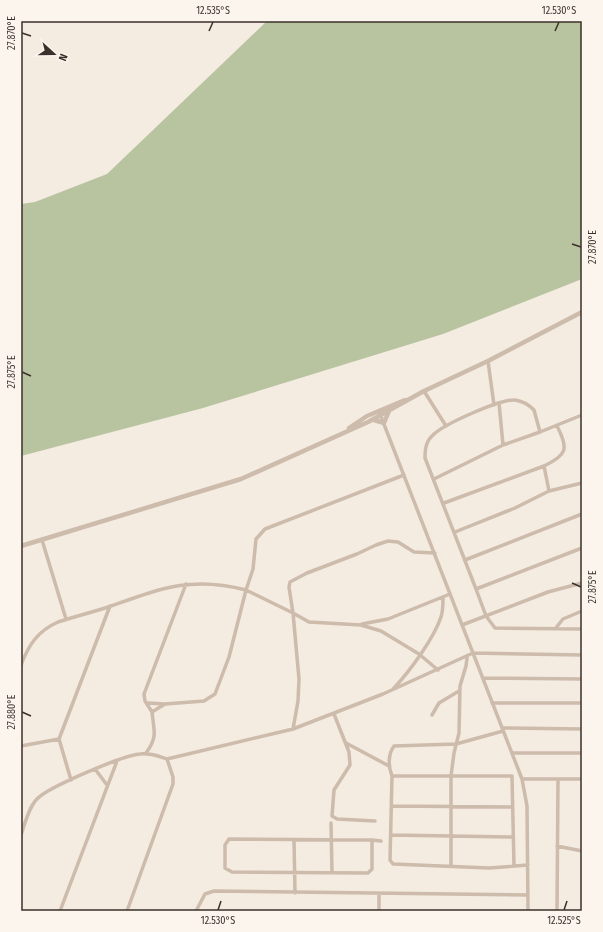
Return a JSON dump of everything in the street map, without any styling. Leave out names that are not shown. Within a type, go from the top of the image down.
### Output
[{"type":"street","points":[[340,433],[372,420],[380,413],[389,411],[424,391],[488,361],[582,312]]},
{"type":"street","points":[[488,361],[494,405]]},
{"type":"street","points":[[424,391],[446,426]]},
{"type":"street","points":[[21,546],[241,479],[414,397]]},
{"type":"street","points":[[540,432],[537,415],[530,406],[518,400],[499,403],[446,426],[433,434],[426,445],[425,458],[444,503],[486,616],[493,626],[497,629],[582,629]]},
{"type":"street","points":[[499,403],[503,445]]},
{"type":"street","points":[[384,423],[389,411]]},
{"type":"street","points":[[380,413],[522,779],[527,806],[528,911]]},
{"type":"street","points":[[434,479],[503,445],[557,426],[582,415]]},
{"type":"street","points":[[372,420],[384,423]]},
{"type":"street","points":[[444,503],[544,466],[561,456],[564,451],[563,439],[557,426]]},
{"type":"street","points":[[544,466],[549,492]]},
{"type":"street","points":[[148,703],[165,704],[204,701],[215,694],[229,657],[246,590],[253,569],[256,539],[265,529],[404,475]]},
{"type":"street","points":[[455,532],[549,492],[582,483]]},
{"type":"street","points":[[465,560],[582,514]]},
{"type":"street","points":[[42,540],[66,619]]},
{"type":"street","points":[[293,729],[298,701],[299,679],[289,584],[292,580],[358,554],[376,544],[388,541],[398,542],[414,552],[435,553]]},
{"type":"street","points":[[476,589],[582,548]]},
{"type":"street","points":[[462,625],[548,592],[582,583]]},
{"type":"street","points":[[146,753],[154,740],[155,728],[152,712],[148,703],[145,701],[144,694],[186,584]]},
{"type":"street","points":[[21,665],[27,650],[38,634],[48,627],[66,619],[168,587],[186,584],[232,586],[246,590],[314,623],[361,625],[381,631],[419,654],[438,670]]},
{"type":"street","points":[[361,625],[388,619],[444,598],[450,594]]},
{"type":"street","points":[[392,690],[419,654],[441,616],[444,598]]},
{"type":"street","points":[[71,780],[59,739],[110,606]]},
{"type":"street","points":[[555,629],[563,619],[582,611]]},
{"type":"street","points":[[21,835],[37,799],[71,780],[130,755],[146,753],[167,760],[293,729],[392,690],[466,658],[473,653],[582,655]]},
{"type":"street","points":[[451,866],[451,776],[459,733],[459,691],[466,666],[466,658]]},
{"type":"street","points":[[483,678],[582,679]]},
{"type":"street","points":[[432,715],[439,703],[459,691]]},
{"type":"street","points":[[492,703],[582,703]]},
{"type":"street","points":[[152,712],[165,704]]},
{"type":"street","points":[[334,714],[346,743],[350,765],[334,790],[332,816],[337,819],[375,821]]},
{"type":"street","points":[[528,866],[489,868],[393,864],[390,860],[392,776],[389,766],[390,751],[394,746],[456,744],[502,729],[582,729]]},
{"type":"street","points":[[21,746],[59,739]]},
{"type":"street","points":[[346,743],[389,766]]},
{"type":"street","points":[[512,753],[582,753]]},
{"type":"street","points":[[60,911],[117,760]]},
{"type":"street","points":[[127,911],[171,790],[173,777],[167,760]]},
{"type":"street","points":[[96,769],[107,785]]},
{"type":"street","points":[[392,776],[512,776],[520,774]]},
{"type":"street","points":[[512,776],[512,837],[514,866]]},
{"type":"street","points":[[522,779],[582,779]]},
{"type":"street","points":[[557,911],[558,779]]},
{"type":"street","points":[[392,806],[512,807]]},
{"type":"street","points":[[331,823],[332,872]]},
{"type":"street","points":[[391,835],[512,837]]},
{"type":"street","points":[[372,840],[372,867],[370,872],[228,871],[225,868],[225,845],[229,840],[372,840],[381,841]]},
{"type":"street","points":[[294,840],[295,893]]},
{"type":"street","points":[[557,846],[582,851]]},
{"type":"street","points":[[196,911],[205,894],[214,891],[528,895]]},
{"type":"street","points":[[379,894],[379,911]]},
{"type":"green space","points":[[267,21],[582,21],[582,279],[443,334],[203,408],[21,456],[21,204],[35,202],[107,174]]}]
